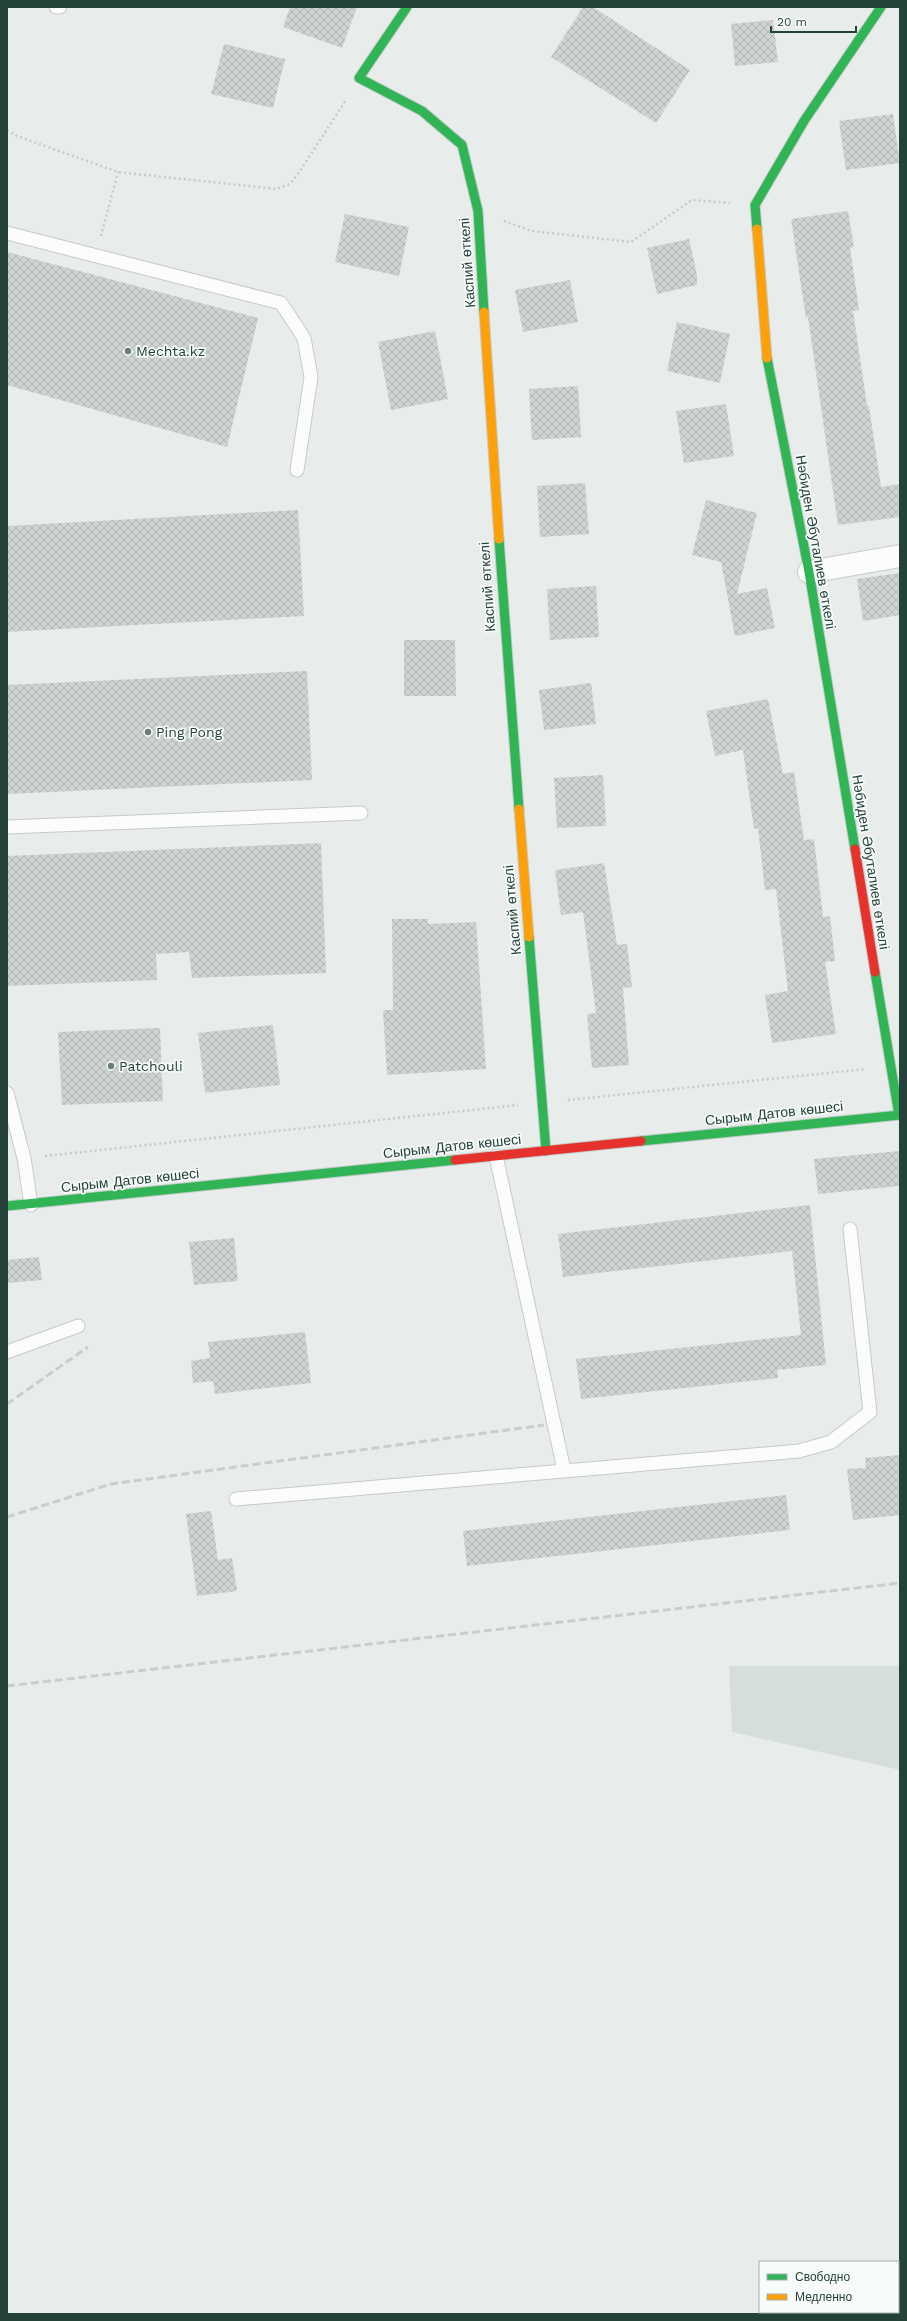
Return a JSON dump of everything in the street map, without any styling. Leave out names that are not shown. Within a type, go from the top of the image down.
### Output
[{"type":"street","points":[[359,78],[407,7]]},
{"type":"street","points":[[755,205],[804,122],[880,7]]},
{"type":"street","name":"Каспий өткелі","points":[[359,78],[422,110],[462,145],[478,210],[506,653],[546,1150]]},
{"type":"street","name":"Нәбиден Әбуталиев өткелі","points":[[755,205],[767,360],[809,572],[899,1115]]},
{"type":"street","points":[[809,572],[900,556]]},
{"type":"street","name":"Сырым Датов көшесі","points":[[7,1206],[31,1205],[546,1150],[899,1115]]},
{"type":"lane","points":[[7,233],[281,304],[304,338],[311,377],[297,470]]},
{"type":"lane","points":[[7,827],[361,813]]},
{"type":"lane","points":[[7,1092],[24,1158],[31,1205]]},
{"type":"lane","points":[[496,1156],[564,1470]]},
{"type":"lane","points":[[236,1498],[799,1451],[831,1442],[870,1412],[850,1229]]},
{"type":"lane","points":[[7,1352],[78,1326]]},
{"type":"path","points":[[7,130],[18,136],[118,172],[276,189],[290,184],[300,171],[359,78]]},
{"type":"path","points":[[96,256],[118,172]]},
{"type":"path","points":[[478,210],[532,231],[631,242],[692,200],[755,205]]},
{"type":"path","points":[[24,1158],[890,1066]]},
{"type":"shaded area","points":[[729,1666],[900,1666],[900,1770],[732,1732]]},
{"type":"building","points":[[290,7],[357,7],[342,48],[283,27]]},
{"type":"building","points":[[583,7],[593,7],[690,70],[656,123],[551,57]]},
{"type":"building","points":[[773,20],[778,62],[735,66],[731,24]]},
{"type":"building","points":[[224,44],[285,59],[273,108],[211,94]]},
{"type":"building","points":[[893,114],[900,163],[846,170],[839,121]]},
{"type":"building","points":[[848,211],[854,247],[850,248],[859,310],[853,311],[867,406],[869,406],[881,487],[900,484],[900,517],[838,525],[808,317],[806,318],[791,219]]},
{"type":"building","points":[[345,214],[409,227],[399,276],[335,262]]},
{"type":"building","points":[[689,239],[697,275],[697,285],[657,294],[647,248]]},
{"type":"building","name":"Mechta.kz","points":[[7,252],[258,318],[227,447],[7,385]]},
{"type":"building","points":[[570,280],[578,322],[523,332],[515,290]]},
{"type":"building","points":[[677,322],[730,334],[720,383],[667,371]]},
{"type":"building","points":[[435,331],[448,399],[391,410],[378,342]]},
{"type":"building","points":[[578,386],[581,437],[532,440],[529,389]]},
{"type":"building","points":[[726,404],[734,456],[684,463],[676,411]]},
{"type":"building","points":[[585,483],[589,534],[540,537],[537,486]]},
{"type":"building","points":[[706,500],[757,513],[737,594],[767,588],[775,628],[735,636],[721,562],[692,555]]},
{"type":"building","points":[[298,510],[304,616],[7,632],[7,526]]},
{"type":"building","points":[[900,573],[900,615],[863,621],[857,579]]},
{"type":"building","points":[[596,586],[599,637],[550,640],[547,589]]},
{"type":"building","points":[[404,640],[455,640],[456,696],[404,696]]},
{"type":"building","points":[[307,671],[312,780],[7,794],[7,685]]},
{"type":"building","points":[[591,683],[596,724],[544,730],[539,690]]},
{"type":"building","points":[[768,699],[783,774],[794,772],[804,840],[814,839],[823,917],[830,916],[835,961],[825,962],[836,1034],[772,1043],[765,995],[788,991],[776,889],[765,890],[758,828],[754,829],[743,750],[715,756],[706,711]]},
{"type":"building","points":[[603,775],[606,826],[557,828],[554,778]]},
{"type":"building","points":[[321,843],[326,973],[192,978],[189,952],[156,954],[157,980],[7,986],[7,856]]},
{"type":"building","points":[[604,863],[617,945],[627,944],[632,987],[623,988],[629,1065],[592,1068],[587,1014],[596,1013],[583,912],[561,915],[555,870]]},
{"type":"building","points":[[392,919],[428,919],[428,924],[476,922],[486,1069],[387,1075],[383,1010],[393,1010]]},
{"type":"building","points":[[273,1025],[280,1085],[205,1093],[198,1033]]},
{"type":"building","name":"Patchouli","points":[[160,1028],[163,1101],[62,1105],[58,1032]]},
{"type":"building","points":[[900,1151],[900,1186],[818,1194],[814,1159]]},
{"type":"building","points":[[810,1205],[826,1365],[777,1370],[778,1378],[581,1399],[576,1359],[801,1335],[792,1251],[563,1277],[558,1234]]},
{"type":"building","points":[[234,1238],[238,1281],[194,1285],[189,1242]]},
{"type":"building","points":[[39,1257],[42,1280],[7,1283],[7,1260]]},
{"type":"building","points":[[305,1332],[311,1383],[215,1394],[213,1381],[193,1383],[191,1361],[210,1358],[208,1342]]},
{"type":"building","points":[[900,1455],[900,1515],[853,1520],[847,1469],[866,1468],[865,1458]]},
{"type":"building","points":[[786,1495],[790,1530],[467,1566],[463,1531]]},
{"type":"building","points":[[211,1511],[218,1560],[232,1558],[237,1591],[197,1596],[186,1514]]},
{"type":"railway","points":[[7,1404],[88,1347]]},
{"type":"railway","points":[[7,1517],[111,1484],[544,1425]]},
{"type":"railway","points":[[7,1686],[900,1583]]},
{"type":"traffic: fast","points":[[407,7],[359,78],[422,111],[462,145],[478,211],[484,312]]},
{"type":"traffic: fast","points":[[757,229],[755,205],[804,121],[881,7]]},
{"type":"traffic: fast","points":[[767,358],[809,572],[855,849]]},
{"type":"traffic: fast","points":[[499,539],[519,809]]},
{"type":"traffic: fast","points":[[529,937],[546,1151]]},
{"type":"traffic: fast","points":[[875,972],[899,1115]]},
{"type":"traffic: fast","points":[[641,1141],[900,1115]]},
{"type":"traffic: fast","points":[[7,1206],[455,1160]]},
{"type":"traffic: slow","points":[[757,229],[767,358]]},
{"type":"traffic: slow","points":[[484,312],[499,539]]},
{"type":"traffic: slow","points":[[519,809],[529,937]]},
{"type":"traffic: jam","points":[[855,849],[875,972]]},
{"type":"traffic: jam","points":[[455,1160],[641,1141]]},
{"type":"place","name":"Mechta.kz","points":[[128,351]]},
{"type":"place","name":"Ping Pong","points":[[148,732]]},
{"type":"place","name":"Patchouli","points":[[111,1066]]}]
